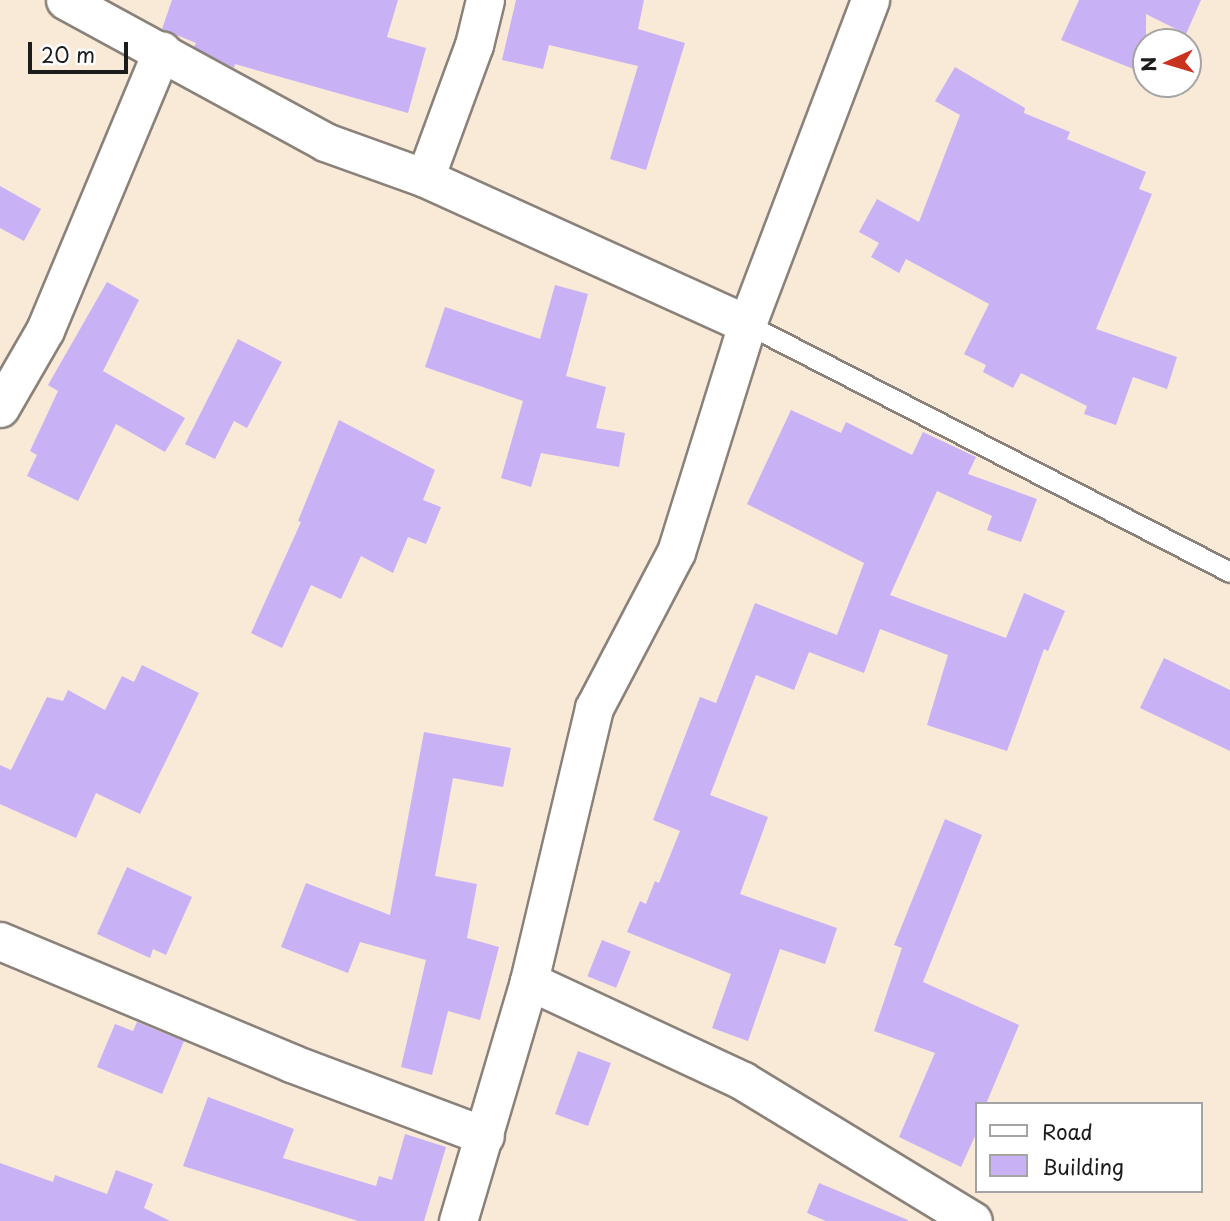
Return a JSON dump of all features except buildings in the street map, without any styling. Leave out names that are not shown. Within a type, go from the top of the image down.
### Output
[{"type":"street","points":[[65,0],[162,50],[325,142],[425,178],[747,324]]},
{"type":"street","points":[[425,178],[474,46],[485,0]]},
{"type":"street","points":[[457,1221],[485,1136],[529,981],[594,708],[676,552],[747,324],[870,0]]},
{"type":"street","points":[[0,408],[45,330],[162,50]]},
{"type":"street","points":[[0,941],[291,1063],[485,1136]]},
{"type":"street","points":[[529,981],[743,1081],[973,1221]]},
{"type":"lane","points":[[747,324],[1230,572]]}]
